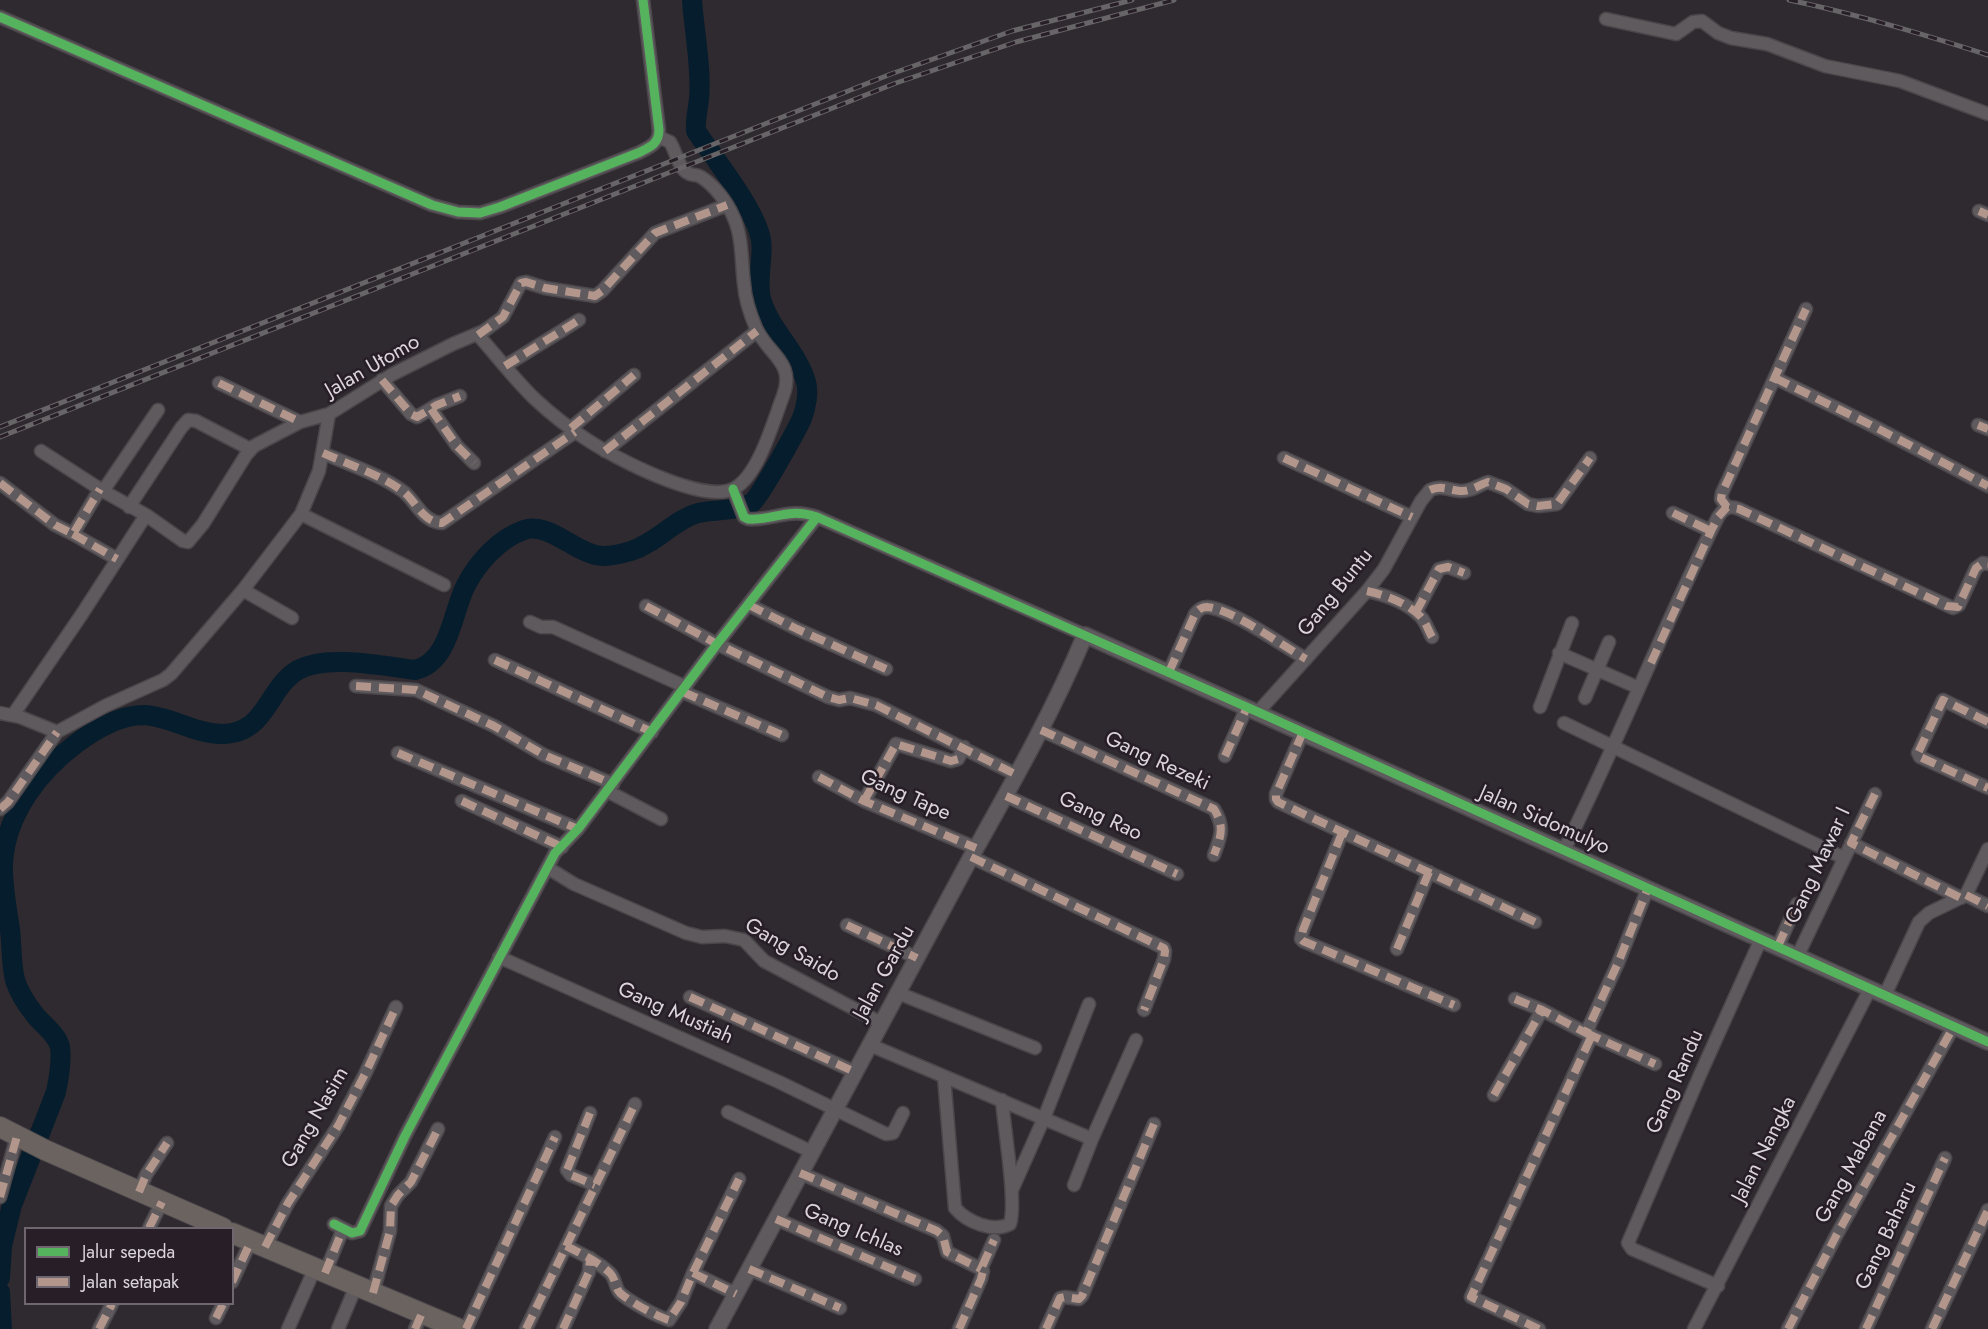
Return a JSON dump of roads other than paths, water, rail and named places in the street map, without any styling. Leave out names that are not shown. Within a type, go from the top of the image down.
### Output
[{"type":"highway","points":[[22,1139],[221,1227]]},
{"type":"highway","points":[[234,1234],[365,1290],[419,1321],[459,1329]]},
{"type":"street","points":[[0,16],[432,205],[458,212],[480,213],[639,153],[655,144],[659,137],[643,0]]},
{"type":"street","points":[[1606,19],[1676,34],[1693,22],[1702,21],[1718,33],[1731,38],[1767,44],[1825,66],[1900,81],[1988,114]]},
{"type":"street","points":[[659,137],[670,142],[688,174],[700,175],[727,205],[739,232],[748,306],[757,331],[787,374],[788,385],[755,465],[735,494]]},
{"type":"street","name":"Jalan Utomo","points":[[57,732],[105,705],[163,680],[171,674],[243,590],[301,514],[317,477],[329,414],[382,380],[453,344],[478,335],[503,316],[521,283],[526,282],[545,288],[595,296],[655,234],[727,205]]},
{"type":"street","points":[[1806,309],[1721,499],[1727,507],[1739,509],[1947,606],[1958,607],[1976,568],[1983,562],[1988,564]]},
{"type":"street","points":[[505,366],[579,320]]},
{"type":"street","points":[[605,451],[757,331]]},
{"type":"street","points":[[478,335],[536,400],[573,430],[605,451],[663,478],[696,490],[735,494]]},
{"type":"street","points":[[323,453],[401,490],[415,503],[422,515],[442,523],[573,430],[634,375]]},
{"type":"street","points":[[1775,378],[1988,486]]},
{"type":"street","points":[[382,380],[414,416],[419,416],[437,405],[460,396]]},
{"type":"street","points":[[219,383],[300,422]]},
{"type":"street","points":[[431,409],[458,446],[474,463]]},
{"type":"street","points":[[73,534],[158,410]]},
{"type":"street","points":[[41,451],[101,490],[146,515],[183,541],[189,541],[203,524],[250,449],[300,422],[329,414]]},
{"type":"street","points":[[129,507],[188,420],[196,421],[250,449]]},
{"type":"street","points":[[1284,458],[1412,517]]},
{"type":"street","name":"Gang Buntu","points":[[1225,756],[1253,709],[1306,659],[1384,569],[1421,501],[1430,490],[1446,488],[1461,492],[1472,490],[1488,482],[1506,489],[1528,504],[1538,506],[1557,504],[1590,458]]},
{"type":"street","points":[[0,483],[55,525],[117,559]]},
{"type":"street","points":[[735,494],[744,517],[751,520],[791,512],[817,517],[1085,634]]},
{"type":"street","points":[[1564,850],[1614,747],[1711,531],[1718,517],[1727,507]]},
{"type":"street","points":[[1673,513],[1711,531]]},
{"type":"street","points":[[301,514],[444,585]]},
{"type":"street","points":[[0,809],[8,802],[57,732],[6,714],[64,642],[146,515]]},
{"type":"street","points":[[288,1329],[320,1270],[339,1227],[352,1233],[360,1231],[405,1136],[555,853],[578,829],[717,644],[817,517]]},
{"type":"street","points":[[1416,612],[1439,569],[1448,567],[1464,573]]},
{"type":"street","points":[[243,590],[292,618]]},
{"type":"street","points":[[1367,591],[1387,597],[1416,612],[1426,624],[1432,637]]},
{"type":"street","points":[[749,605],[886,669]]},
{"type":"street","points":[[646,606],[717,644],[828,697],[839,700],[850,698],[876,705],[1017,775]]},
{"type":"street","points":[[1169,672],[1195,614],[1201,608],[1212,609],[1236,619],[1306,659]]},
{"type":"street","points":[[530,622],[541,627],[553,627],[782,735]]},
{"type":"street","points":[[1539,706],[1572,623]]},
{"type":"street","name":"Jalan Sidomulyo","points":[[1085,634],[1988,1042]]},
{"type":"street","name":"Jalan Gardu","points":[[717,1329],[1041,730],[1061,691],[1085,634]]},
{"type":"street","points":[[1585,698],[1610,642]]},
{"type":"street","points":[[1559,653],[1639,688]]},
{"type":"street","points":[[495,660],[652,732]]},
{"type":"street","points":[[356,686],[416,690],[494,726],[544,755],[610,787],[661,819]]},
{"type":"street","points":[[1988,722],[1943,700],[1918,753],[1920,757],[1988,788]]},
{"type":"street","points":[[1564,723],[1844,858]]},
{"type":"street","name":"Gang Rezeki","points":[[1041,730],[1214,809],[1220,818],[1222,828],[1214,855]]},
{"type":"street","points":[[1303,732],[1276,799],[1342,833],[1535,922]]},
{"type":"street","points":[[864,801],[896,744],[951,761],[958,759],[963,747]]},
{"type":"street","points":[[398,753],[578,829]]},
{"type":"street","name":"Gang Tape","points":[[819,777],[1164,948],[1164,959],[1144,1010]]},
{"type":"street","name":"Gang Mawar I","points":[[1798,955],[1875,794]]},
{"type":"street","name":"Gang Rao","points":[[1006,796],[1177,874]]},
{"type":"street","points":[[462,801],[562,847]]},
{"type":"street","points":[[1342,833],[1301,939],[1454,1005]]},
{"type":"street","points":[[1851,843],[1988,906]]},
{"type":"street","points":[[1885,995],[1919,922],[1929,913],[1963,896],[1988,849]]},
{"type":"street","name":"Gang Saido","points":[[548,868],[574,884],[695,936],[730,936],[744,940],[764,961],[881,1023]]},
{"type":"street","points":[[1397,949],[1429,872]]},
{"type":"street","points":[[1539,1329],[1471,1298],[1589,1034],[1648,888]]},
{"type":"street","points":[[1778,946],[1797,904]]},
{"type":"street","points":[[847,924],[917,958]]},
{"type":"street","name":"Gang Randu","points":[[1718,1286],[1632,1250],[1628,1243],[1761,939]]},
{"type":"street","name":"Gang Mustiah","points":[[499,957],[891,1134],[896,1129],[903,1113]]},
{"type":"street","name":"Jalan Nangka","points":[[1694,1329],[1870,989]]},
{"type":"street","points":[[898,993],[1035,1048]]},
{"type":"street","points":[[690,997],[855,1072]]},
{"type":"street","points":[[1515,999],[1655,1064]]},
{"type":"street","points":[[1011,1191],[1044,1118],[1089,1004]]},
{"type":"street","name":"Gang Nasim","points":[[234,1279],[288,1203],[338,1126],[396,1007]]},
{"type":"street","points":[[1494,1095],[1542,1010]]},
{"type":"street","name":"Gang Mabana","points":[[1788,1329],[1836,1236],[1954,1026]]},
{"type":"street","points":[[1074,1185],[1136,1040]]},
{"type":"street","points":[[870,1045],[1092,1139]]},
{"type":"street","points":[[944,1077],[956,1208],[968,1218],[986,1226],[998,1228],[1006,1227],[1012,1220],[1002,1100]]},
{"type":"street","points":[[526,1329],[635,1104]]},
{"type":"street","points":[[728,1112],[812,1152]]},
{"type":"street","points":[[590,1113],[567,1170],[571,1175],[596,1185]]},
{"type":"street","points":[[1046,1329],[1060,1298],[1079,1299],[1082,1296],[1154,1124]]},
{"type":"street","points":[[338,1329],[365,1290],[390,1231],[391,1206],[411,1182],[438,1128]]},
{"type":"street","points":[[466,1329],[555,1137]]},
{"type":"street","points":[[0,1197],[22,1139]]},
{"type":"street","points":[[139,1192],[146,1175],[167,1143]]},
{"type":"street","name":"Gang Baharu","points":[[1866,1329],[1944,1158]]},
{"type":"street","points":[[801,1173],[937,1231],[943,1236],[946,1252],[981,1269]]},
{"type":"street","points":[[566,1246],[590,1258],[613,1276],[619,1293],[667,1320],[672,1319],[739,1179]]},
{"type":"street","points":[[150,1227],[162,1202]]},
{"type":"street","points":[[1932,1329],[1988,1210]]},
{"type":"street","name":"Gang Ichlas","points":[[776,1219],[915,1279]]},
{"type":"street","points":[[958,1329],[981,1279],[983,1274],[981,1269],[994,1240]]},
{"type":"street","points":[[563,1329],[589,1272],[590,1258]]},
{"type":"street","points":[[749,1269],[840,1308]]},
{"type":"street","points":[[693,1274],[736,1294]]},
{"type":"street","points":[[99,1329],[111,1305]]},
{"type":"street","points":[[216,1318],[222,1305]]},
{"type":"waterway","points":[[0,1278],[2,1246],[12,1205],[56,1092],[60,1070],[61,1053],[58,1042],[29,1007],[15,980],[3,871],[5,845],[10,828],[27,795],[50,767],[91,733],[116,720],[134,716],[163,718],[212,733],[237,732],[248,727],[258,718],[288,678],[298,670],[310,665],[355,662],[415,670],[427,665],[443,647],[461,596],[471,576],[483,560],[506,539],[524,530],[534,529],[554,534],[594,555],[607,556],[631,551],[649,543],[689,516],[739,508],[752,503],[793,435],[805,410],[807,386],[802,371],[771,321],[761,299],[759,283],[762,247],[758,228],[743,199],[696,131],[699,76],[692,0]]},
{"type":"waterway","points":[[0,1292],[2,1329]]},
{"type":"railway","points":[[0,427],[891,74],[1012,31],[1132,0]]},
{"type":"railway","points":[[0,437],[896,83],[1016,42],[1174,0]]},
{"type":"railway","points":[[1789,0],[1864,18],[1988,55]]}]
